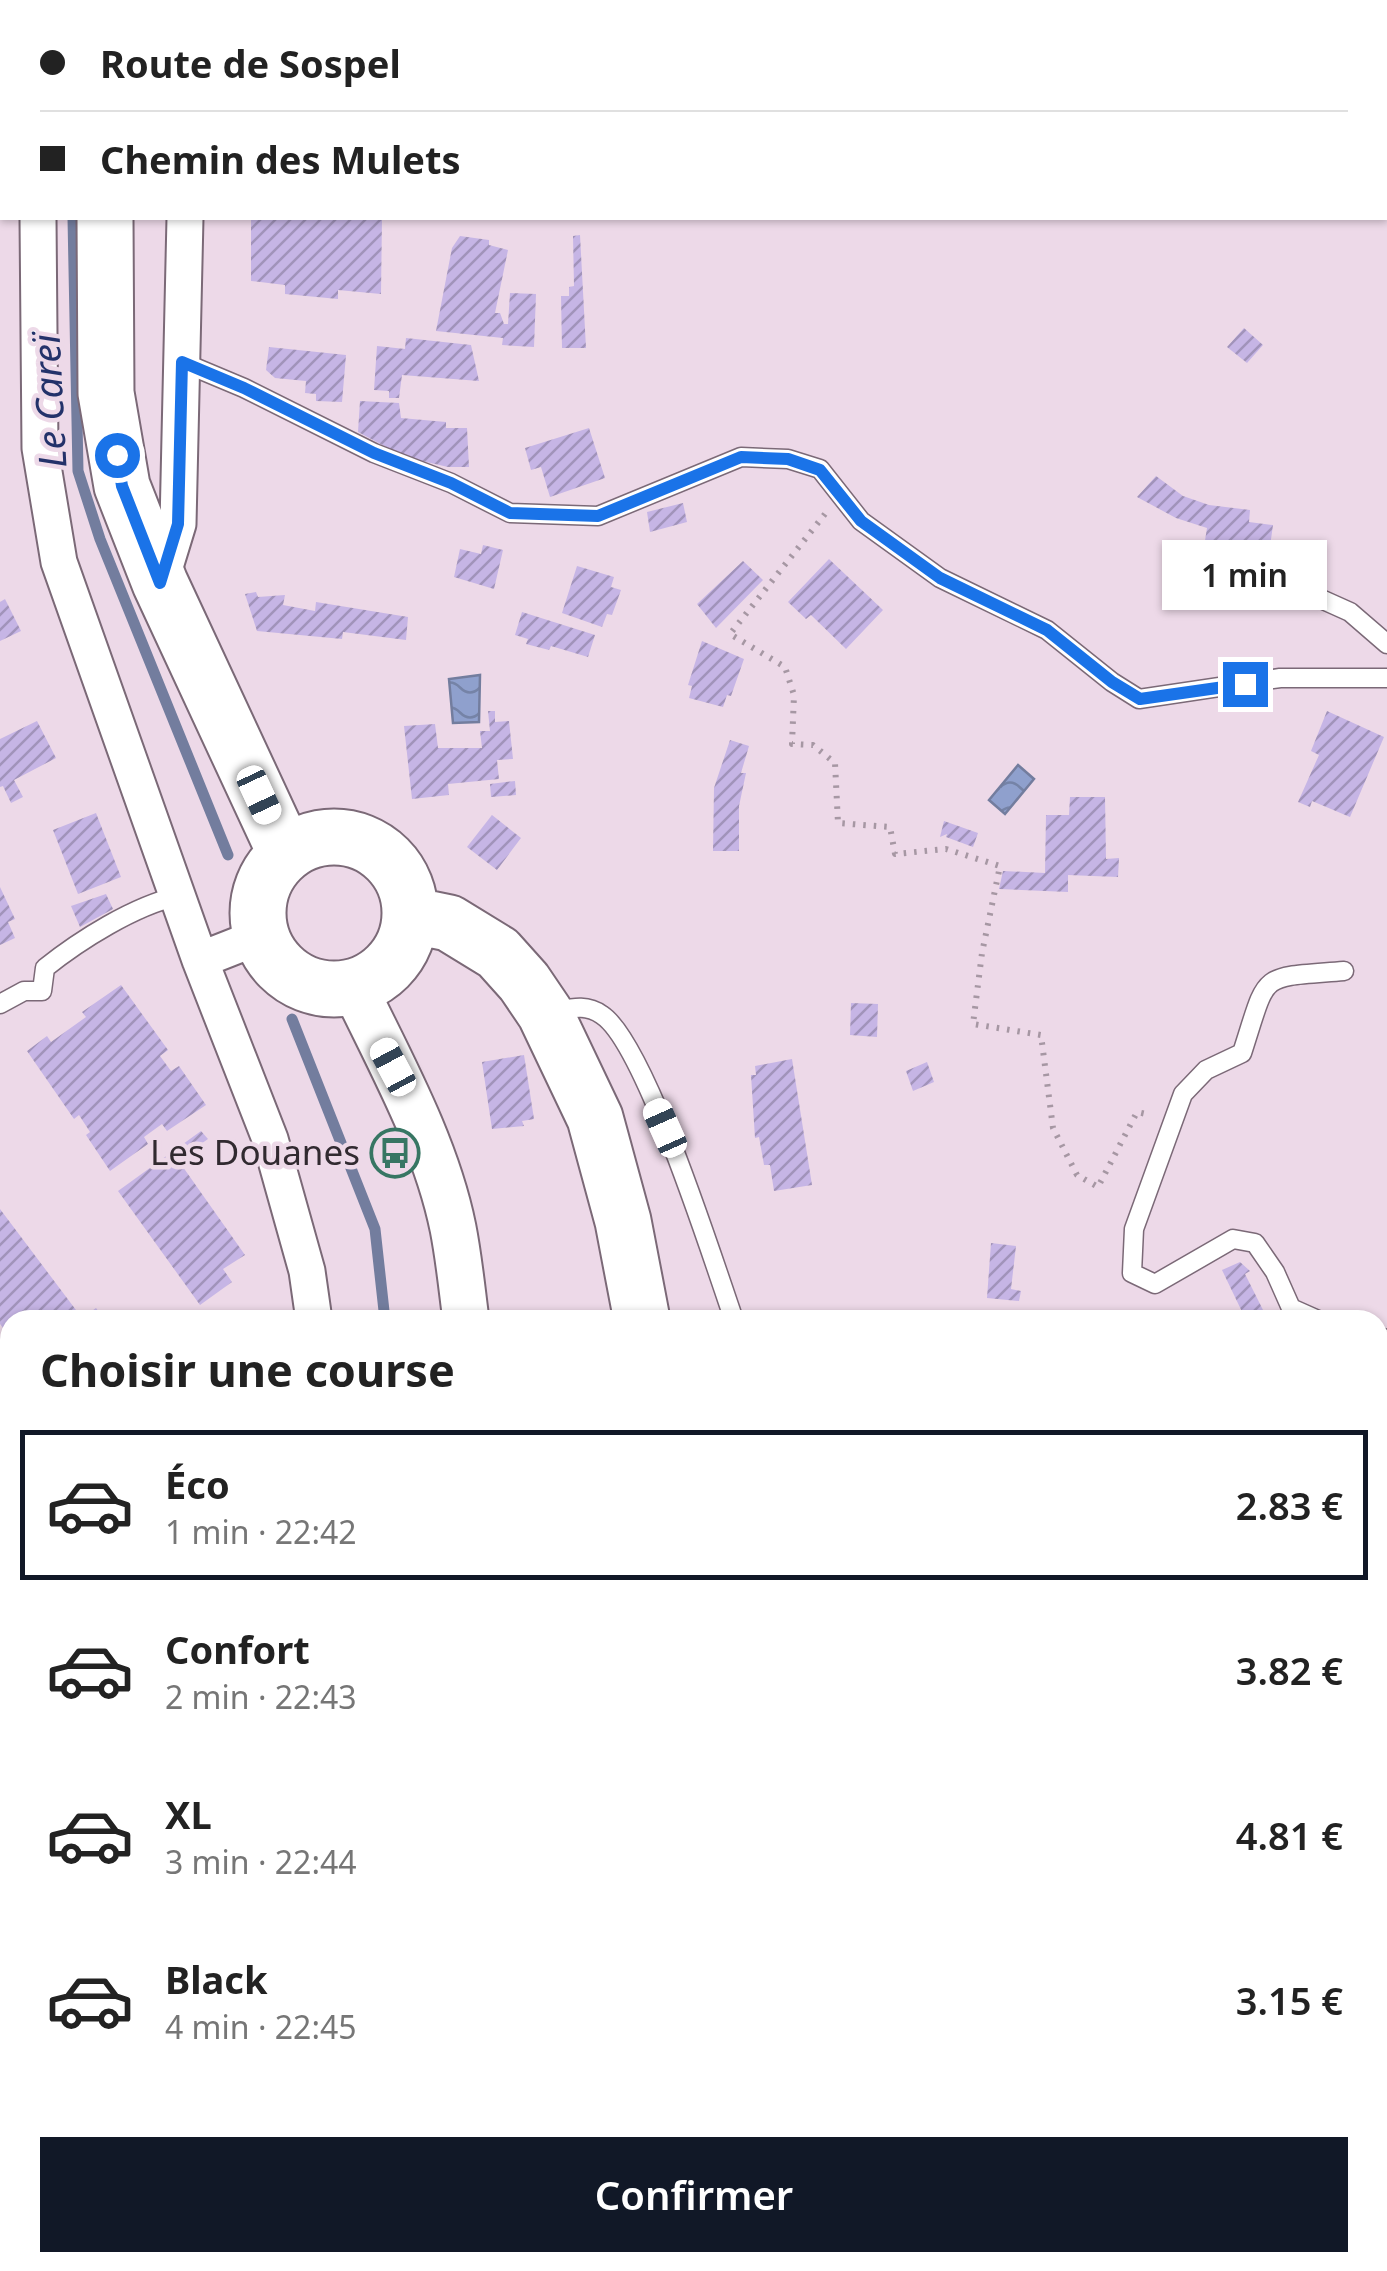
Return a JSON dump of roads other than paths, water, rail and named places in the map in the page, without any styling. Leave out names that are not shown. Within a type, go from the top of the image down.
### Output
[{"type":"main road","points":[[106,220],[106,393],[122,486],[160,583],[286,854]]},
{"type":"main road","points":[[340,837],[376,850],[402,878],[410,915],[408,931],[394,960],[369,981],[337,990],[305,984],[278,965],[261,936],[258,921],[261,891],[286,854],[321,838],[340,837]]},
{"type":"main road","points":[[410,915],[449,923],[498,952],[545,1014],[596,1118],[623,1221],[640,1310]]},
{"type":"street","points":[[38,220],[40,448],[59,562],[200,960],[270,1139],[307,1271],[313,1310]]},
{"type":"street","points":[[160,583],[178,524],[185,220]]},
{"type":"street","points":[[200,960],[261,936]]},
{"type":"street","points":[[354,987],[430,1154],[453,1226],[465,1310]]},
{"type":"lane","points":[[182,362],[510,513],[598,516],[741,457],[788,459],[820,470],[861,521],[940,578],[1047,630],[1112,682],[1140,699],[1280,678],[1387,678]]},
{"type":"lane","points":[[1301,590],[1350,612],[1387,644]]},
{"type":"lane","points":[[0,1004],[24,991],[42,992],[45,968],[72,946],[160,900],[178,896]]},
{"type":"lane","points":[[1296,1310],[1255,1243],[1233,1239],[1155,1284],[1132,1274],[1134,1229],[1183,1094],[1206,1070],[1242,1053],[1265,985],[1278,976],[1344,972]]},
{"type":"lane","points":[[545,1014],[584,1006],[606,1016],[632,1054],[665,1128],[730,1310]]},
{"type":"water","points":[[480,675],[479,722],[453,723],[449,679]]},
{"type":"water","points":[[1018,765],[1034,779],[1005,814],[989,800]]},
{"type":"waterway","name":"Le Careï","points":[[73,220],[78,471],[100,539],[228,855]]},
{"type":"waterway","name":"Le Careï","points":[[292,1019],[375,1229],[384,1310]]},
{"type":"place","name":"Les Douanes","points":[[395,1153]]}]
